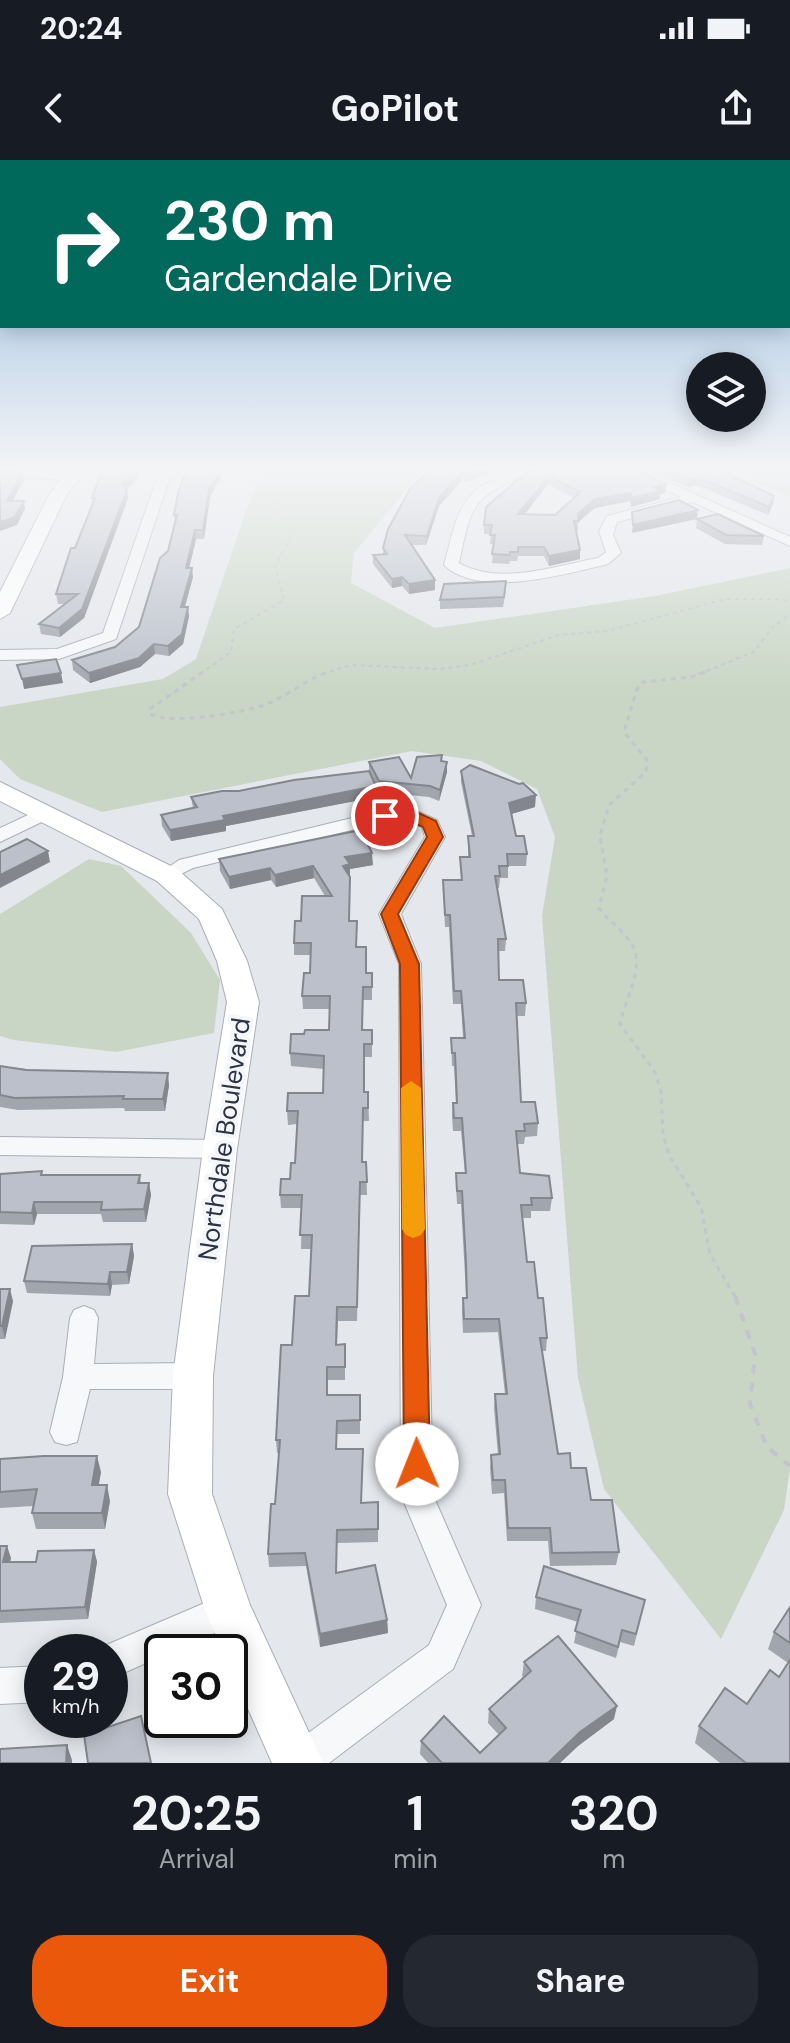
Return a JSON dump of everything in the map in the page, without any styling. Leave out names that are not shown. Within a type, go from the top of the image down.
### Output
[{"type":"street","points":[[0,613],[10,571],[28,543]]},
{"type":"street","points":[[0,655],[59,654],[110,636],[141,543]]},
{"type":"street","points":[[457,543],[451,565],[463,575],[492,579],[603,561],[614,553],[609,543]]},
{"type":"street","name":"Northdale Boulevard","points":[[0,790],[167,875],[212,915],[232,961],[243,1002],[220,1149],[193,1376],[190,1494],[228,1610],[298,1763]]},
{"type":"street","points":[[0,836],[43,814]]},
{"type":"street","points":[[167,875],[186,864],[385,816],[412,815],[430,824],[435,837],[390,914],[410,964],[417,1495],[464,1605],[441,1657],[298,1763]]},
{"type":"street","points":[[0,1146],[220,1149]]},
{"type":"street","points":[[66,1432],[78,1377],[84,1318]]},
{"type":"street","points":[[78,1377],[193,1376]]},
{"type":"street","points":[[128,1653],[228,1610]]},
{"type":"street","points":[[0,1686],[24,1685]]},
{"type":"path","points":[[287,543],[276,558],[275,566],[285,593],[284,600],[234,629],[231,652],[226,658],[213,663],[150,709],[150,714],[159,719],[217,715],[263,706],[322,674],[351,665],[424,669],[470,665],[559,635],[607,631],[725,599],[781,599],[790,603]]},
{"type":"path","points":[[790,614],[772,628],[754,652],[742,658],[691,677],[643,682],[637,689],[624,732],[647,760],[646,772],[609,805],[600,836],[607,875],[599,908],[609,923],[633,945],[639,962],[621,1010],[620,1024],[655,1072],[661,1092],[663,1134],[669,1155],[701,1207],[710,1254],[739,1303],[755,1354],[750,1404],[767,1447],[790,1466]]},
{"type":"green space","points":[[235,543],[362,543],[354,553],[351,583],[435,628],[655,596],[790,568],[790,1468],[784,1510],[721,1639],[604,1489],[578,1378],[542,916],[555,837],[537,789],[481,761],[412,751],[102,812],[20,779],[0,759],[0,707],[163,679],[196,659]]},
{"type":"green space","points":[[89,859],[121,866],[191,933],[220,980],[214,1033],[116,1052],[0,1036],[0,914]]},
{"type":"building","points":[[77,543],[107,543],[82,609],[59,628],[39,624],[78,594],[56,594],[71,548],[75,548]]},
{"type":"building","points":[[170,543],[192,543],[186,568],[192,568],[181,607],[188,607],[182,634],[168,646],[154,644],[139,658],[89,673],[72,660],[115,647],[139,627],[160,558],[168,551]]},
{"type":"building","points":[[384,543],[410,543],[435,580],[409,584],[402,577],[392,579],[373,555],[387,554],[383,548]]},
{"type":"building","points":[[494,543],[579,543],[580,550],[549,556],[544,547],[518,547],[518,552],[510,552],[510,555],[492,554]]},
{"type":"building","points":[[506,581],[504,597],[440,600],[444,584]]},
{"type":"building","points":[[56,659],[61,673],[22,679],[17,665]]},
{"type":"building","points":[[442,755],[441,761],[447,762],[440,790],[430,786],[379,781],[369,762],[399,757],[411,778],[417,757]]},
{"type":"building","points":[[470,765],[523,783],[536,795],[509,803],[516,836],[524,836],[527,854],[507,854],[508,866],[499,866],[500,876],[495,876],[506,939],[498,939],[499,980],[523,980],[526,1003],[516,1003],[521,1102],[535,1102],[538,1123],[524,1124],[525,1131],[516,1131],[520,1173],[549,1176],[552,1198],[531,1198],[532,1205],[521,1205],[527,1262],[534,1262],[538,1298],[543,1298],[547,1338],[540,1338],[558,1454],[570,1453],[571,1468],[586,1468],[591,1500],[612,1500],[619,1552],[552,1553],[550,1528],[508,1528],[505,1480],[493,1480],[491,1455],[500,1454],[495,1394],[507,1394],[499,1319],[464,1319],[466,1263],[462,1191],[457,1191],[456,1173],[466,1173],[462,1118],[454,1118],[453,1103],[457,1103],[455,1053],[452,1053],[451,1038],[465,1038],[461,991],[454,991],[450,915],[445,915],[443,880],[462,880],[460,857],[470,857],[468,836],[474,836],[461,771]]},
{"type":"building","points":[[369,771],[376,786],[223,816],[225,820],[170,830],[161,815],[197,807],[191,797]]},
{"type":"building","points":[[361,830],[372,853],[345,857],[350,864],[343,866],[350,877],[349,921],[357,921],[356,947],[366,947],[366,973],[372,973],[372,987],[363,987],[362,1030],[372,1030],[372,1044],[364,1044],[364,1092],[368,1092],[368,1108],[363,1108],[362,1162],[366,1162],[367,1182],[360,1182],[357,1307],[337,1307],[336,1345],[345,1344],[345,1367],[327,1367],[327,1395],[360,1395],[360,1420],[337,1421],[336,1449],[363,1449],[361,1503],[378,1502],[378,1529],[337,1530],[336,1573],[375,1565],[387,1620],[320,1634],[305,1553],[268,1554],[280,1440],[276,1440],[281,1345],[292,1345],[295,1296],[309,1296],[312,1235],[300,1235],[302,1195],[280,1195],[281,1179],[290,1179],[291,1163],[295,1163],[298,1111],[287,1111],[288,1093],[323,1093],[324,1056],[290,1053],[291,1034],[304,1034],[305,1030],[329,1030],[330,996],[302,996],[304,973],[310,973],[311,943],[294,943],[295,921],[301,921],[302,896],[332,896],[313,866],[275,875],[270,868],[229,877],[219,859]]},
{"type":"building","points":[[27,839],[48,851],[0,875],[0,852]]},
{"type":"building","points":[[0,1066],[26,1070],[168,1073],[163,1099],[123,1099],[124,1096],[15,1098],[0,1095]]},
{"type":"building","points":[[42,1171],[41,1175],[140,1175],[138,1183],[149,1183],[144,1209],[101,1210],[102,1202],[34,1202],[32,1213],[0,1212],[0,1174]]},
{"type":"building","points":[[132,1244],[127,1272],[110,1272],[108,1284],[24,1281],[32,1246]]},
{"type":"building","points":[[0,1289],[10,1289],[2,1326],[0,1326]]},
{"type":"building","points":[[97,1456],[92,1485],[107,1485],[102,1513],[32,1513],[37,1489],[0,1492],[0,1459]]},
{"type":"building","points":[[0,1546],[7,1546],[3,1562],[36,1562],[38,1551],[94,1550],[85,1607],[0,1611]]},
{"type":"building","points":[[544,1566],[645,1600],[636,1634],[622,1630],[618,1647],[575,1631],[581,1610],[536,1597]]},
{"type":"building","points":[[790,1607],[790,1643],[774,1632]]},
{"type":"building","points":[[558,1636],[617,1706],[580,1732],[548,1763],[442,1763],[421,1741],[444,1716],[480,1753],[506,1728],[489,1709],[531,1671],[524,1662]]},
{"type":"building","points":[[790,1660],[790,1763],[746,1763],[699,1726],[725,1688],[747,1704],[770,1670],[779,1677]]},
{"type":"building","points":[[141,1716],[151,1763],[88,1763],[84,1738],[128,1738],[128,1720]]},
{"type":"building","points":[[67,1745],[66,1763],[0,1763],[0,1749]]},
{"type":"slow traffic","points":[[411,1088],[413,1229]]},
{"type":"route","points":[[385,816],[412,815],[430,824],[435,837],[390,914],[410,964],[417,1464]]}]
